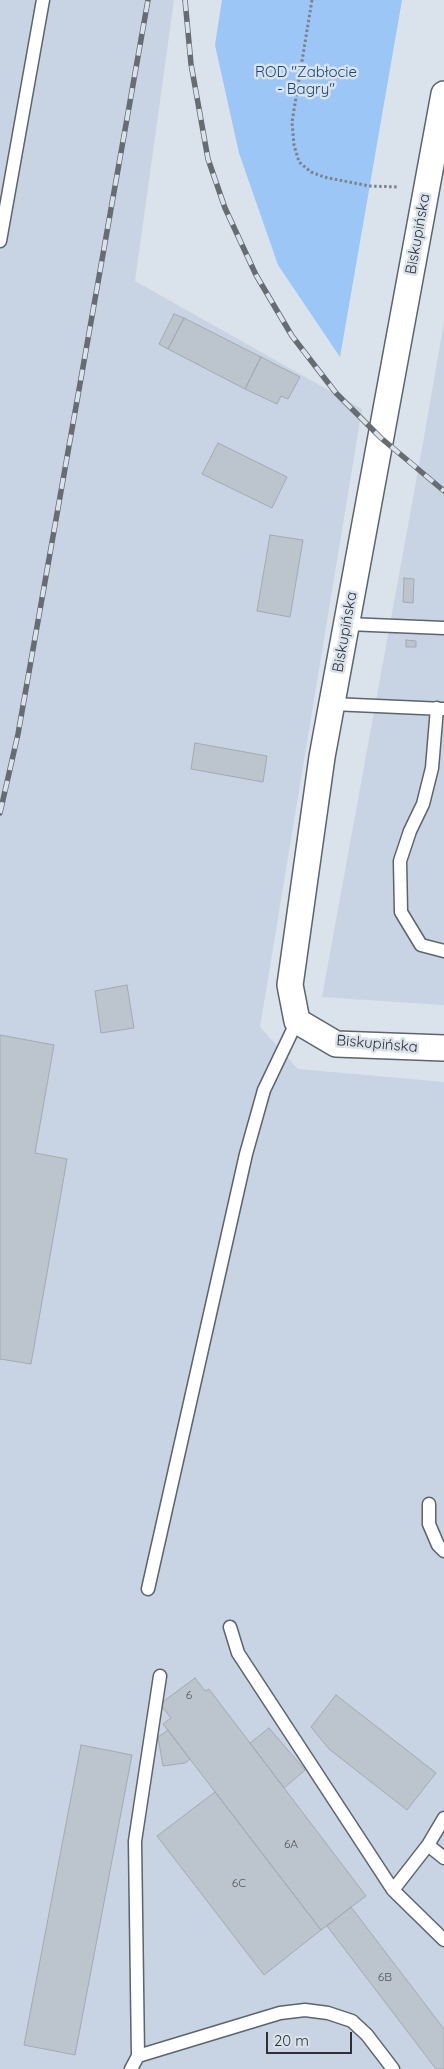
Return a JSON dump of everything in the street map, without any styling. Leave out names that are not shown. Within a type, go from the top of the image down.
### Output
[{"type":"street","name":"Biskupińska","points":[[444,94],[322,757],[290,985],[297,1021],[336,1044],[444,1048]]},
{"type":"lane","points":[[0,241],[43,0]]},
{"type":"lane","points":[[347,624],[444,628]]},
{"type":"lane","points":[[332,704],[440,709],[432,768],[424,804],[410,831],[400,861],[401,912],[421,945],[444,950]]},
{"type":"lane","points":[[148,1589],[246,1154],[264,1090],[297,1021]]},
{"type":"lane","points":[[429,1504],[429,1524],[438,1544],[444,1551]]},
{"type":"lane","points":[[230,1627],[238,1654],[392,1890],[444,1940]]},
{"type":"lane","points":[[131,2069],[138,2056],[135,1841],[160,1676]]},
{"type":"lane","points":[[392,1890],[428,1845],[444,1818]]},
{"type":"lane","points":[[428,1845],[444,1858]]},
{"type":"lane","points":[[138,2056],[280,2012],[305,2010],[328,2013],[352,2022],[368,2035],[393,2069]]},
{"type":"path","points":[[312,0],[292,122],[294,145],[299,162],[311,172],[369,186]]},
{"type":"shaded area","points":[[0,0],[174,0],[135,281],[362,409],[260,1027],[298,1069],[444,1082],[444,2069],[0,2069]]},
{"type":"shaded area","points":[[444,322],[444,1005],[322,997],[423,443]]},
{"type":"green space","name":"ROD \"Zabłocie - Bagry\"","points":[[222,0],[402,0],[340,357],[278,265],[239,153],[215,45]]},
{"type":"building","points":[[174,314],[184,318],[168,349],[159,344]]},
{"type":"building","points":[[184,318],[261,357],[245,389],[168,349]]},
{"type":"building","points":[[261,357],[300,377],[288,399],[281,396],[277,404],[245,389]]},
{"type":"building","points":[[218,443],[287,477],[272,508],[202,474]]},
{"type":"building","points":[[270,535],[303,540],[290,617],[257,611]]},
{"type":"building","points":[[404,578],[414,579],[413,603],[403,602]]},
{"type":"building","points":[[406,640],[416,641],[416,647],[406,647]]},
{"type":"building","points":[[195,743],[267,756],[263,782],[191,769]]},
{"type":"building","points":[[127,985],[134,1028],[101,1033],[95,991]]},
{"type":"building","points":[[0,1035],[54,1045],[35,1153],[67,1159],[31,1364],[0,1359]]},
{"type":"building","points":[[195,1678],[205,1691],[209,1689],[366,1896],[321,1930],[163,1724],[171,1718],[160,1704]]},
{"type":"building","points":[[336,1695],[436,1773],[407,1810],[329,1749],[311,1727]]},
{"type":"building","points":[[269,1728],[305,1770],[284,1788],[250,1743]]},
{"type":"building","points":[[168,1730],[190,1759],[185,1763],[163,1766],[158,1737]]},
{"type":"building","points":[[81,1745],[132,1755],[75,2055],[24,2045]]},
{"type":"building","points":[[215,1792],[321,1930],[264,1975],[157,1836]]},
{"type":"building","points":[[351,1907],[444,2029],[444,2069],[436,2069],[327,1926]]},
{"type":"railway","points":[[0,813],[18,734],[148,0]]},
{"type":"railway","points":[[185,0],[191,64],[208,159],[225,208],[256,275],[292,336],[336,393],[381,438],[444,491]]}]
